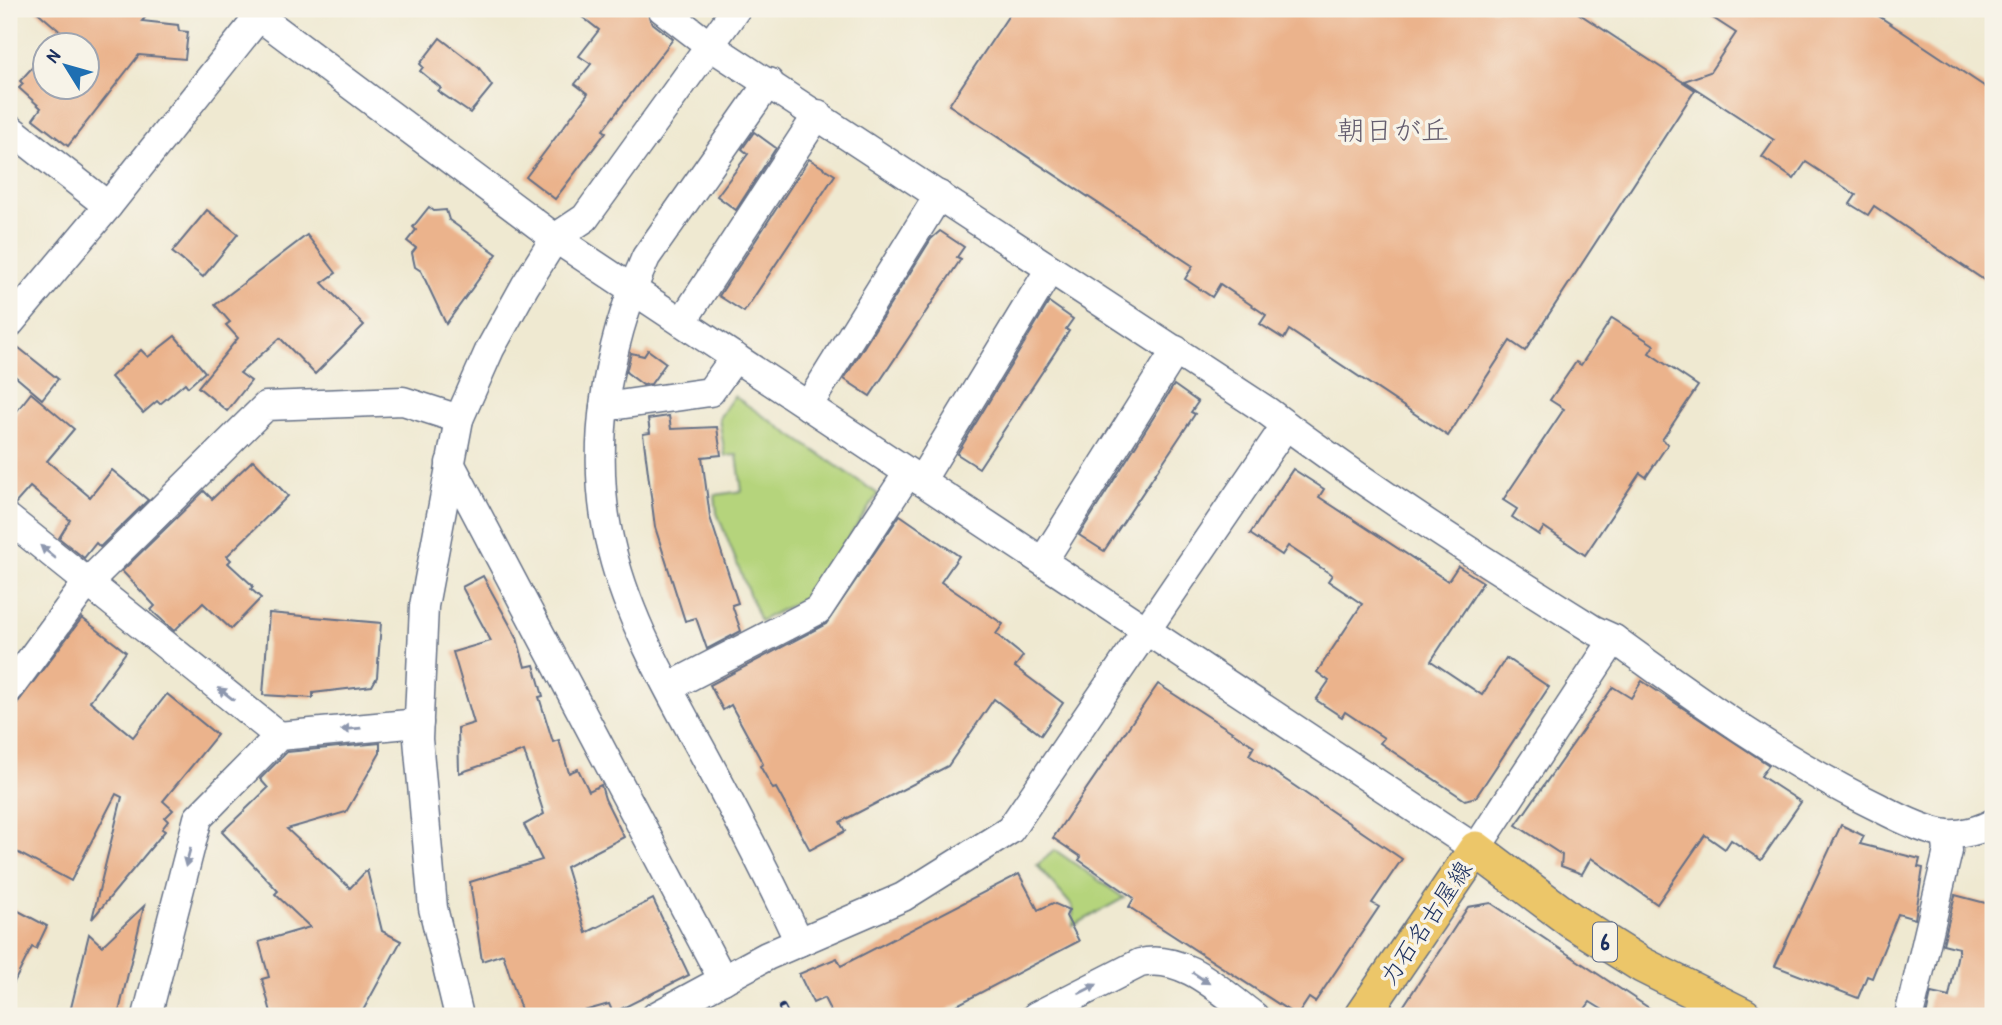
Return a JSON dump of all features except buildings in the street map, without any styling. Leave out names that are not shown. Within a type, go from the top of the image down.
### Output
[{"type":"main road","name":"力石名古屋線","points":[[1362,1016],[1476,849],[1572,920],[1642,965],[1744,1016]]},
{"type":"street","points":[[662,9],[709,45],[1177,350],[1286,425],[1337,465],[1425,524],[1594,630],[1614,639],[1721,717],[1807,770],[1896,816],[1946,834],[1990,828]]},
{"type":"street","points":[[459,1016],[433,908],[419,723],[424,606],[459,419],[490,349],[555,238],[585,218],[736,9]]},
{"type":"street","points":[[9,324],[108,206],[258,11],[555,238],[1476,849],[1614,639]]},
{"type":"street","points":[[769,82],[646,257],[632,289],[620,325],[604,407],[601,476],[611,551],[637,623],[763,863],[799,942]]},
{"type":"street","points":[[682,322],[818,114]]},
{"type":"street","points":[[9,128],[108,206]]},
{"type":"street","points":[[808,406],[939,195]]},
{"type":"street","points":[[669,687],[818,610],[915,477],[1050,269]]},
{"type":"street","points":[[1043,561],[1177,350]]},
{"type":"street","points":[[604,407],[710,392],[734,357]]},
{"type":"street","points":[[9,689],[87,583],[266,406],[403,401],[459,419]]},
{"type":"street","points":[[656,1016],[799,942],[903,898],[1010,830],[1286,425]]},
{"type":"street","points":[[450,463],[723,980]]},
{"type":"street","points":[[9,519],[279,736]]},
{"type":"street","points":[[147,1016],[198,818],[279,736],[419,723]]},
{"type":"street","points":[[1909,1016],[1948,851],[1946,834]]},
{"type":"street","points":[[1035,1016],[1140,963],[1153,960],[1170,960],[1183,967],[1254,1016]]},
{"type":"green space","points":[[734,396],[878,494],[809,596],[760,621],[717,513],[715,495],[742,491],[737,455],[725,456],[719,418]]},
{"type":"green space","points":[[1055,850],[1124,898],[1073,926],[1073,907],[1037,865]]},
{"type":"railway","points":[[782,1008],[786,1016]]},
{"type":"district","name":"朝日が丘","points":[[1393,130]]}]
